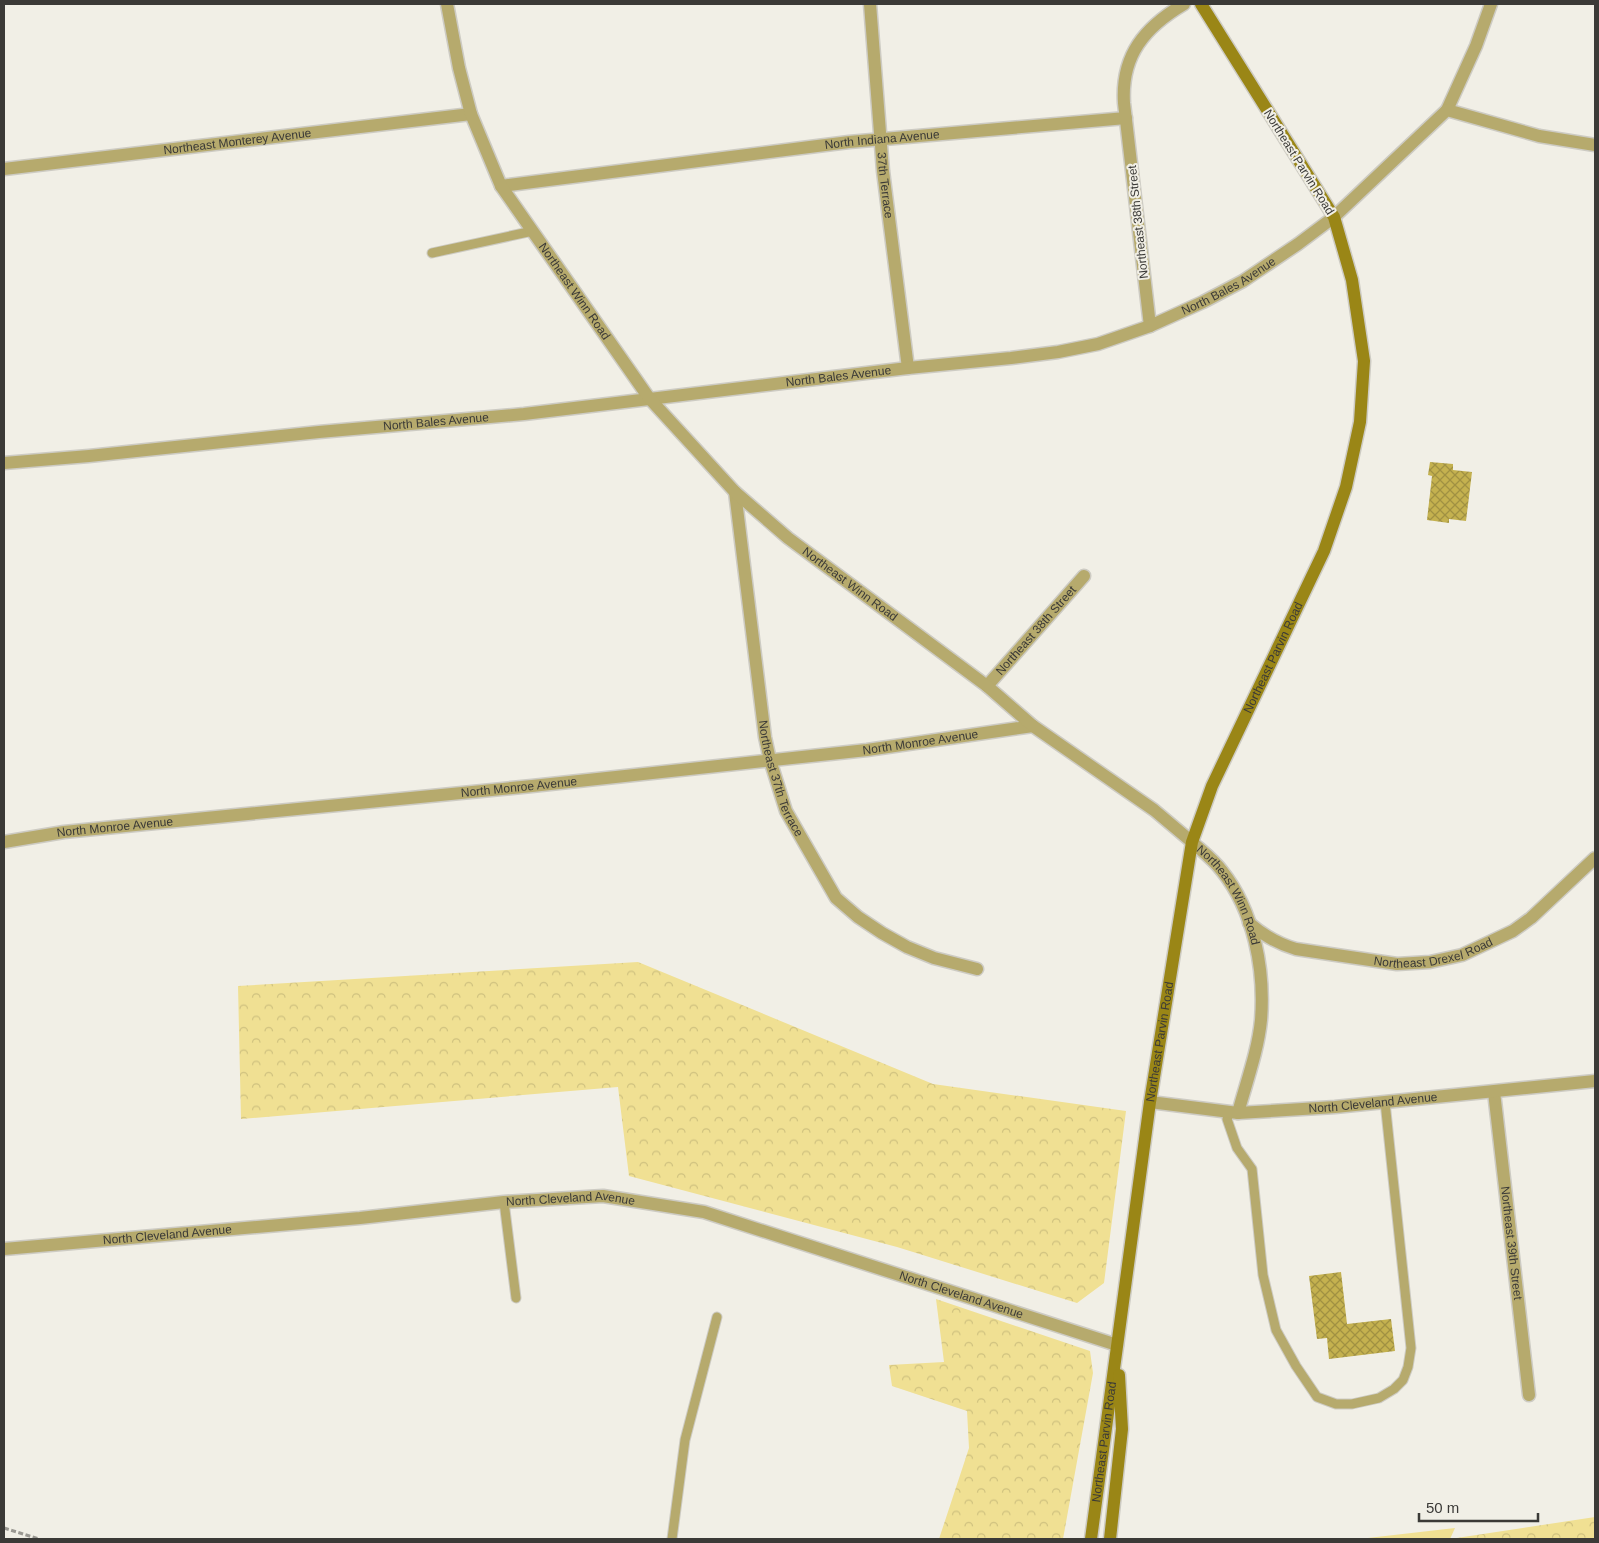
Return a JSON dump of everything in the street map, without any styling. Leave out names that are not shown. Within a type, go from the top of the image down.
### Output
[{"type":"main road","name":"Northeast Parvin Road","points":[[1091,1539],[1150,1102],[1192,842],[1212,786],[1324,551],[1348,478],[1360,422],[1364,361],[1352,280],[1334,218],[1201,4]]},
{"type":"main road","name":"Northeast Parvin Road","points":[[1110,1539],[1122,1429],[1117,1345]]},
{"type":"street","name":"Northeast Winn Road","points":[[447,4],[459,68],[471,114],[501,186],[649,398],[735,492],[788,538],[988,686],[1033,726],[1154,810],[1192,842],[1222,871],[1242,903],[1249,922],[1258,959],[1262,991],[1261,1022],[1253,1058],[1234,1112]]},
{"type":"street","name":"37th Terrace","points":[[870,4],[880,139],[908,368]]},
{"type":"street","points":[[1126,118],[1123,92],[1130,58],[1141,40],[1155,25],[1170,12],[1184,4]]},
{"type":"street","points":[[1491,4],[1476,46],[1447,110],[1539,136],[1595,145]]},
{"type":"street","name":"North Bales Avenue","points":[[4,463],[505,415],[908,368],[1011,358],[1058,352],[1098,344],[1150,326],[1204,302],[1244,281],[1334,218],[1447,110]]},
{"type":"street","name":"Northeast Monterey Avenue","points":[[4,169],[471,114]]},
{"type":"street","name":"North Indiana Avenue","points":[[501,186],[849,142],[1126,118]]},
{"type":"street","name":"Northeast 38th Street","points":[[1126,118],[1150,326]]},
{"type":"street","name":"Northeast 37th Terrace","points":[[735,492],[770,760],[786,811],[836,898],[858,917],[907,947],[934,958],[977,969]]},
{"type":"street","name":"Northeast 38th Street","points":[[988,686],[1084,576]]},
{"type":"street","name":"North Monroe Avenue","points":[[4,842],[64,832],[522,787],[867,750],[1033,726]]},
{"type":"street","name":"Northeast Drexel Road","points":[[1249,922],[1266,936],[1296,949],[1396,964],[1430,962],[1462,954],[1513,931],[1539,911],[1595,858]]},
{"type":"street","name":"North Cleveland Avenue","points":[[1150,1102],[1234,1112],[1385,1102],[1595,1081]]},
{"type":"street","name":"Northeast 39th Street","points":[[1494,1092],[1529,1395]]},
{"type":"street","name":"North Cleveland Avenue","points":[[4,1249],[360,1218],[504,1202],[603,1196],[704,1212],[1117,1345]]},
{"type":"lane","points":[[432,253],[533,232]]},
{"type":"lane","points":[[1234,1112],[1227,1119],[1237,1148],[1252,1169],[1263,1275],[1276,1330],[1296,1366],[1317,1397],[1336,1404],[1352,1404],[1379,1398],[1394,1389],[1406,1374],[1411,1348],[1385,1102]]},
{"type":"lane","points":[[504,1202],[516,1298]]},
{"type":"lane","points":[[672,1539],[685,1440],[717,1317]]},
{"type":"path","points":[[4,1528],[39,1539]]},
{"type":"green space","points":[[638,962],[933,1084],[1126,1111],[1104,1283],[1077,1303],[897,1247],[629,1176],[618,1087],[241,1119],[238,986]]},
{"type":"green space","points":[[936,1299],[1090,1351],[1093,1373],[1063,1539],[939,1539],[969,1448],[967,1411],[892,1386],[889,1365],[944,1362]]},
{"type":"green space","points":[[1595,1517],[1595,1539],[1450,1539]]},
{"type":"green space","points":[[1455,1528],[1450,1539],[1359,1539]]},
{"type":"building","points":[[1430,462],[1453,464],[1453,470],[1472,472],[1466,521],[1449,519],[1449,523],[1427,520],[1432,476],[1428,475]]},
{"type":"building","points":[[1341,1272],[1347,1324],[1391,1319],[1395,1351],[1329,1359],[1327,1338],[1317,1339],[1309,1276]]}]
